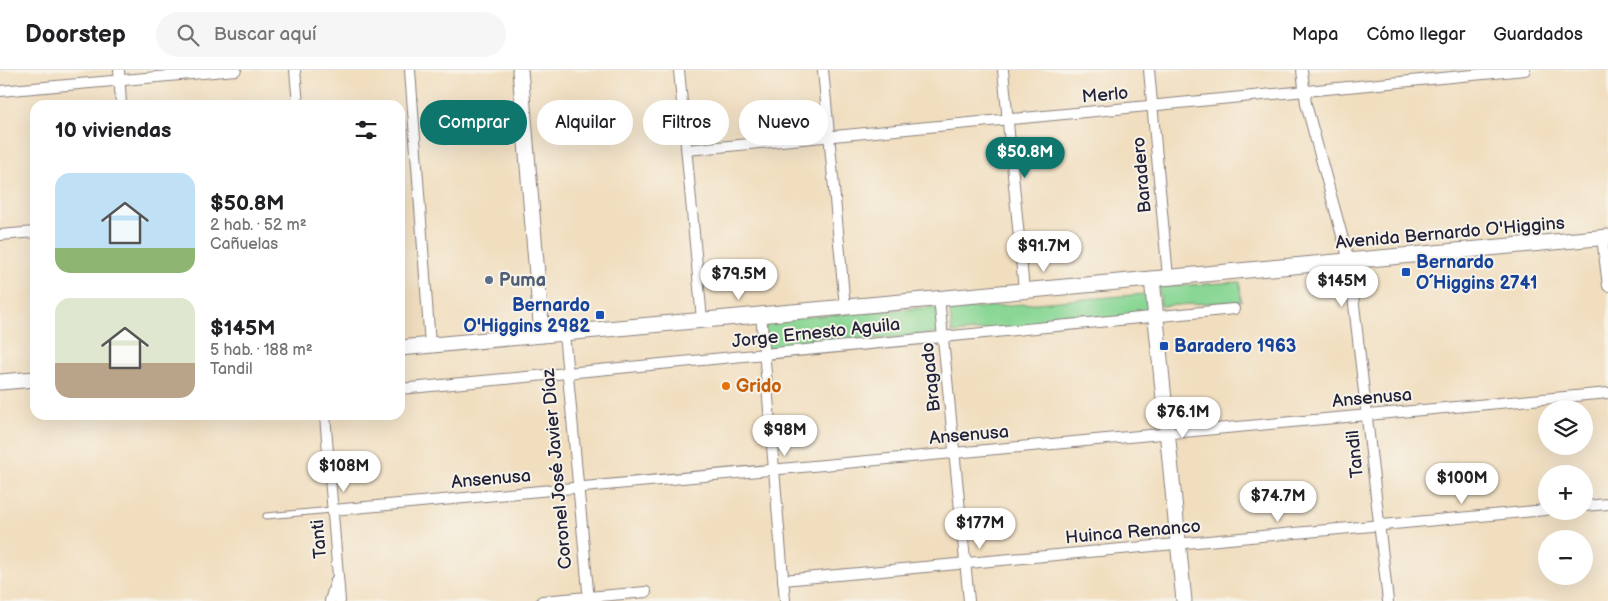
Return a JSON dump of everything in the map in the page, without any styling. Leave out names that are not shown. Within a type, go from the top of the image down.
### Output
[{"type":"main road","points":[[520,70],[542,335]]},
{"type":"main road","name":"Avenida Bernardo O'Higgins","points":[[405,348],[1605,237]]},
{"type":"main road","points":[[1152,279],[1184,601]]},
{"type":"main road","points":[[0,382],[30,379]]},
{"type":"street","points":[[119,70],[121,100]]},
{"type":"street","points":[[0,91],[120,82],[236,70]]},
{"type":"street","points":[[295,70],[298,100]]},
{"type":"street","points":[[410,70],[430,345]]},
{"type":"street","points":[[679,70],[702,320]]},
{"type":"street","points":[[823,70],[845,307]]},
{"type":"street","points":[[1003,70],[1024,290]]},
{"type":"street","name":"Baradero","points":[[1149,70],[1168,277]]},
{"type":"street","name":"Tandil","points":[[1302,70],[1304,91],[1350,261],[1388,601]]},
{"type":"street","name":"Merlo","points":[[686,150],[1525,70]]},
{"type":"street","points":[[0,235],[30,232]]},
{"type":"street","points":[[1605,237],[1608,286]]},
{"type":"street","name":"Bragado","points":[[938,298],[969,601]]},
{"type":"street","name":"Jorge Ernesto Aguila","points":[[405,389],[1234,309]]},
{"type":"street","points":[[761,314],[785,601]]},
{"type":"street","name":"Coronel José Javier Díaz","points":[[564,333],[589,599]]},
{"type":"street","name":"Ansenusa","points":[[333,510],[1608,393]]},
{"type":"street","name":"Tanti","points":[[325,420],[340,601]]},
{"type":"street","points":[[1593,505],[1608,504]]},
{"type":"street","name":"Huinca Renanco","points":[[783,580],[1538,511]]},
{"type":"street","points":[[330,601],[338,572]]},
{"type":"street","points":[[542,601],[589,599],[646,592]]},
{"type":"lane","points":[[266,516],[333,510]]},
{"type":"green space","points":[[1240,282],[1241,301],[1161,306],[1159,287]]},
{"type":"green space","points":[[1146,294],[1148,316],[952,333],[950,310]]},
{"type":"green space","points":[[936,307],[938,333],[767,349],[765,320]]},
{"type":"place","name":"Bernardo O´Higgins 2741","points":[[1406,272]]},
{"type":"place","name":"Puma","points":[[489,280]]},
{"type":"place","name":"Bernardo O'Higgins 2982","points":[[600,315]]},
{"type":"place","name":"Baradero 1963","points":[[1164,346]]},
{"type":"place","name":"Grido","points":[[726,386]]}]
